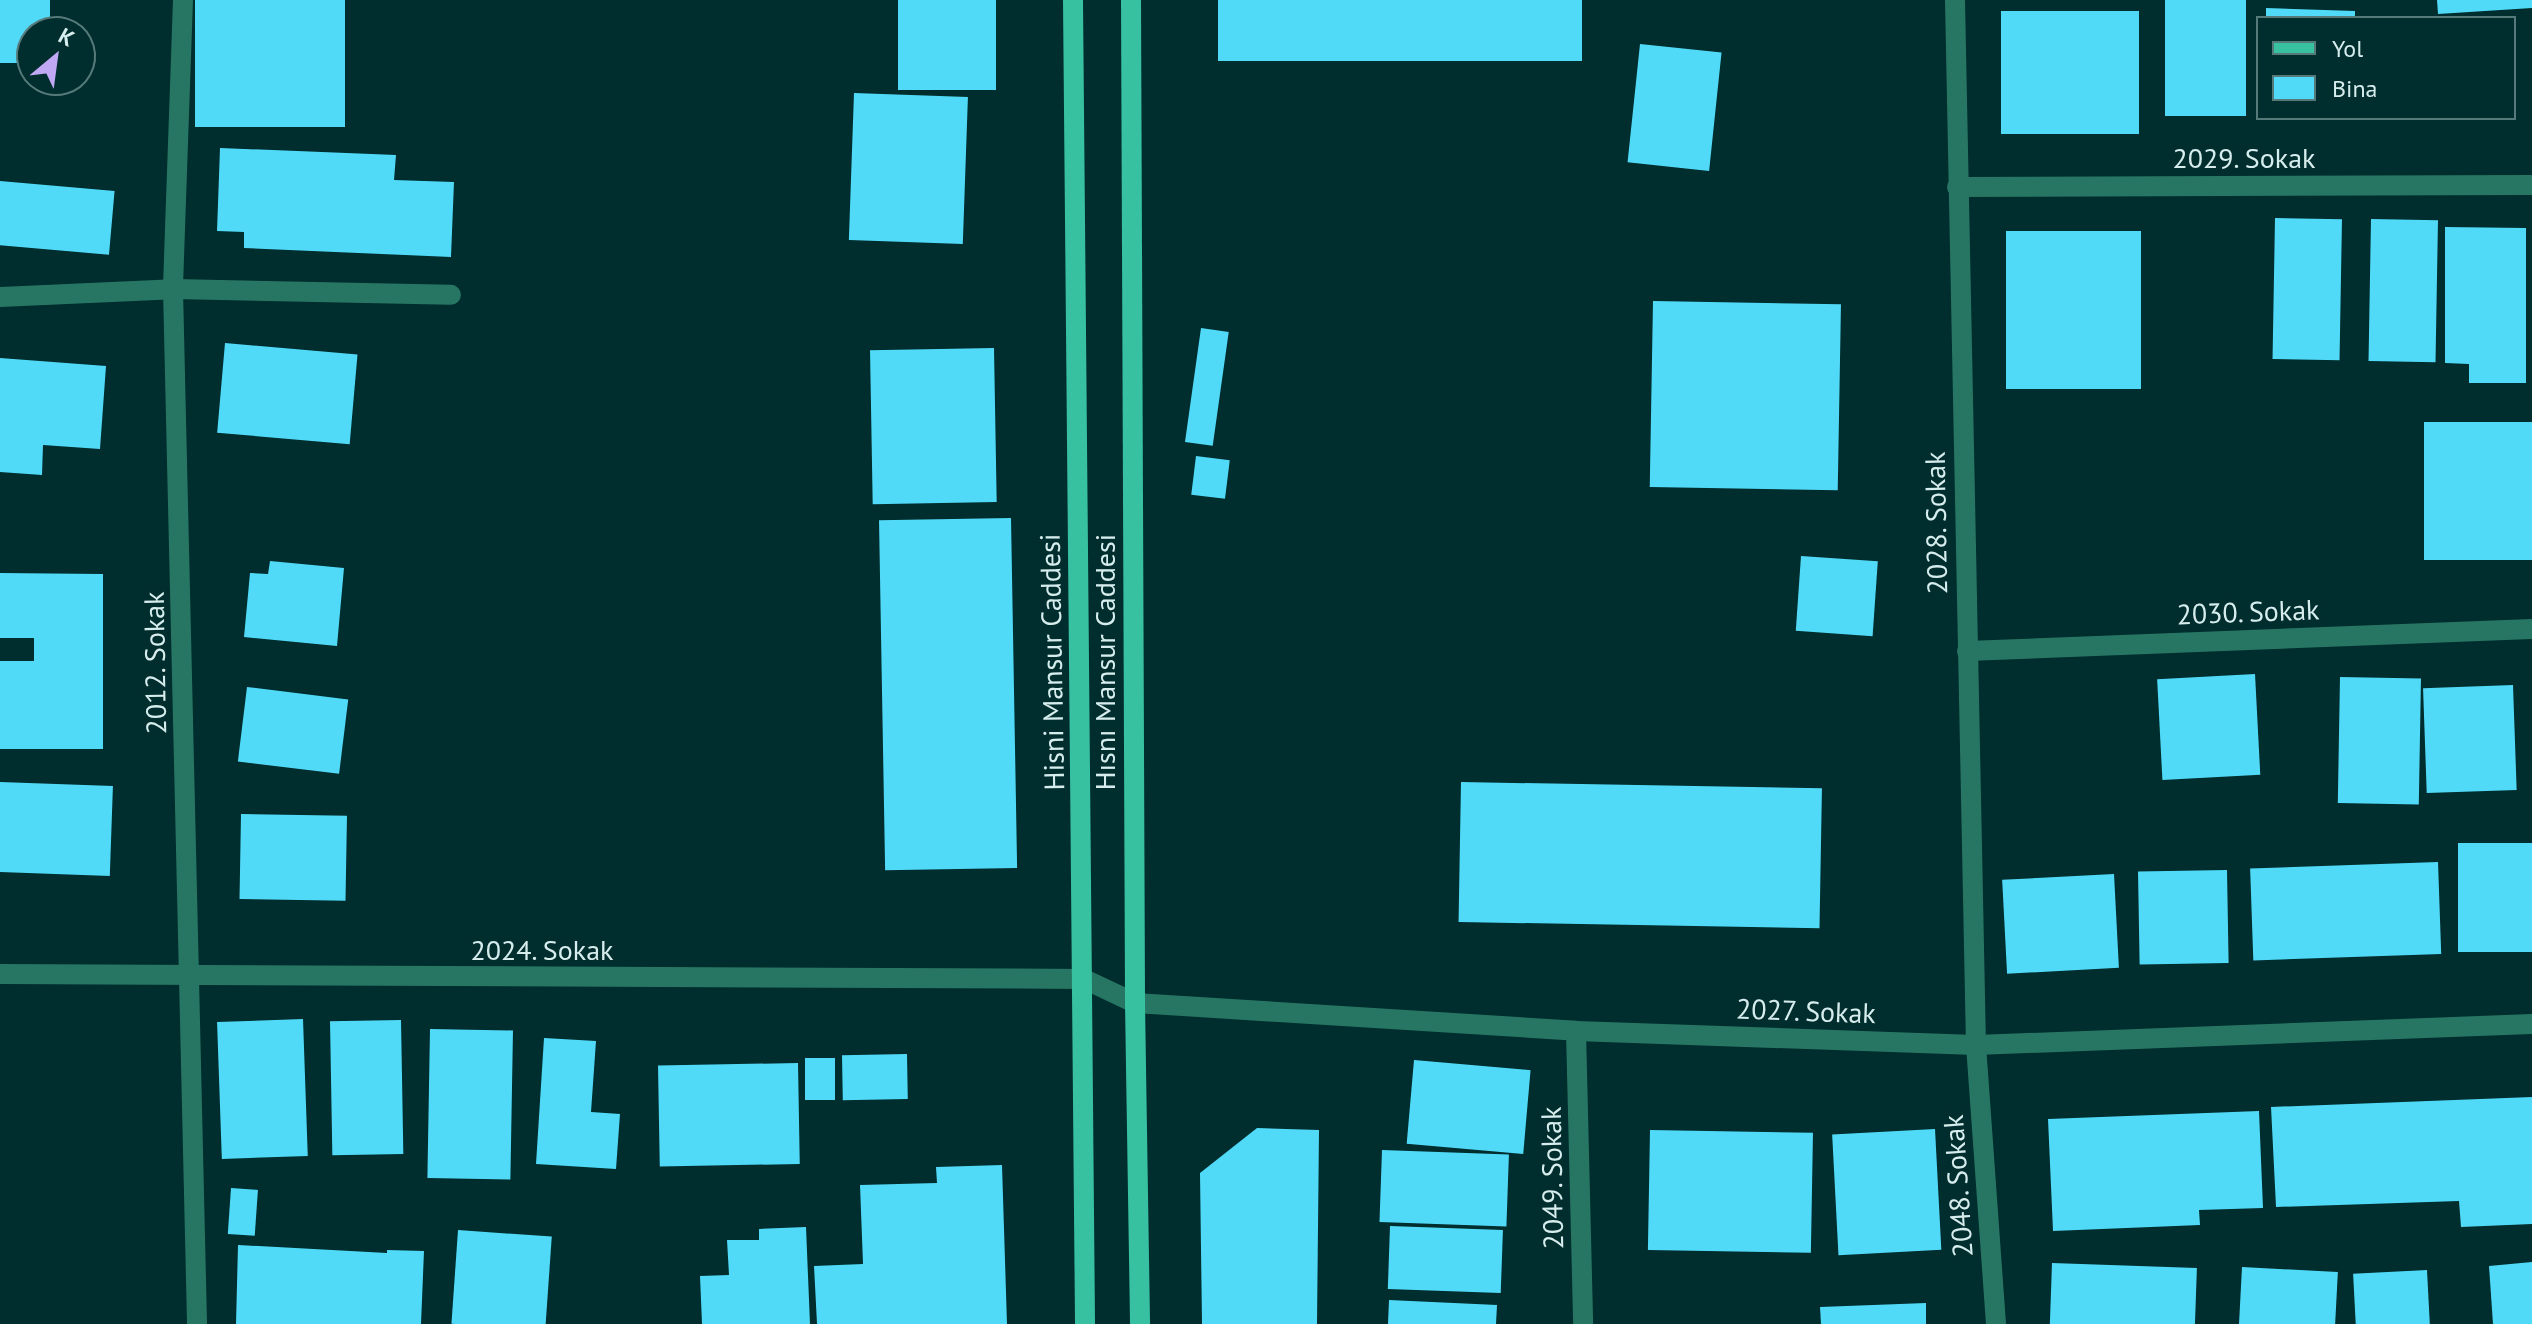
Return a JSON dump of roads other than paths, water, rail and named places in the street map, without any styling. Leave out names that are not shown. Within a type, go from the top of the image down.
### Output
[{"type":"main road","name":"Hisni Mansur Caddesi","points":[[1073,0],[1085,1324]]},
{"type":"main road","name":"Hısnı Mansur Caddesi","points":[[1131,0],[1135,1003],[1140,1324]]},
{"type":"street","name":"2012. Sokak","points":[[183,0],[173,289],[197,1324]]},
{"type":"street","name":"2028. Sokak","points":[[1955,0],[1976,1045]]},
{"type":"street","name":"2029. Sokak","points":[[1957,187],[2532,185]]},
{"type":"street","points":[[0,297],[173,289],[451,295]]},
{"type":"street","name":"2030. Sokak","points":[[1967,651],[2532,629]]},
{"type":"street","name":"2024. Sokak","points":[[0,974],[1084,979]]},
{"type":"street","name":"2027. Sokak","points":[[1084,979],[1135,1003],[1576,1031],[1976,1045],[2532,1024]]},
{"type":"street","name":"2049. Sokak","points":[[1576,1031],[1583,1324]]},
{"type":"street","name":"2048. Sokak","points":[[1976,1045],[1996,1324]]}]
